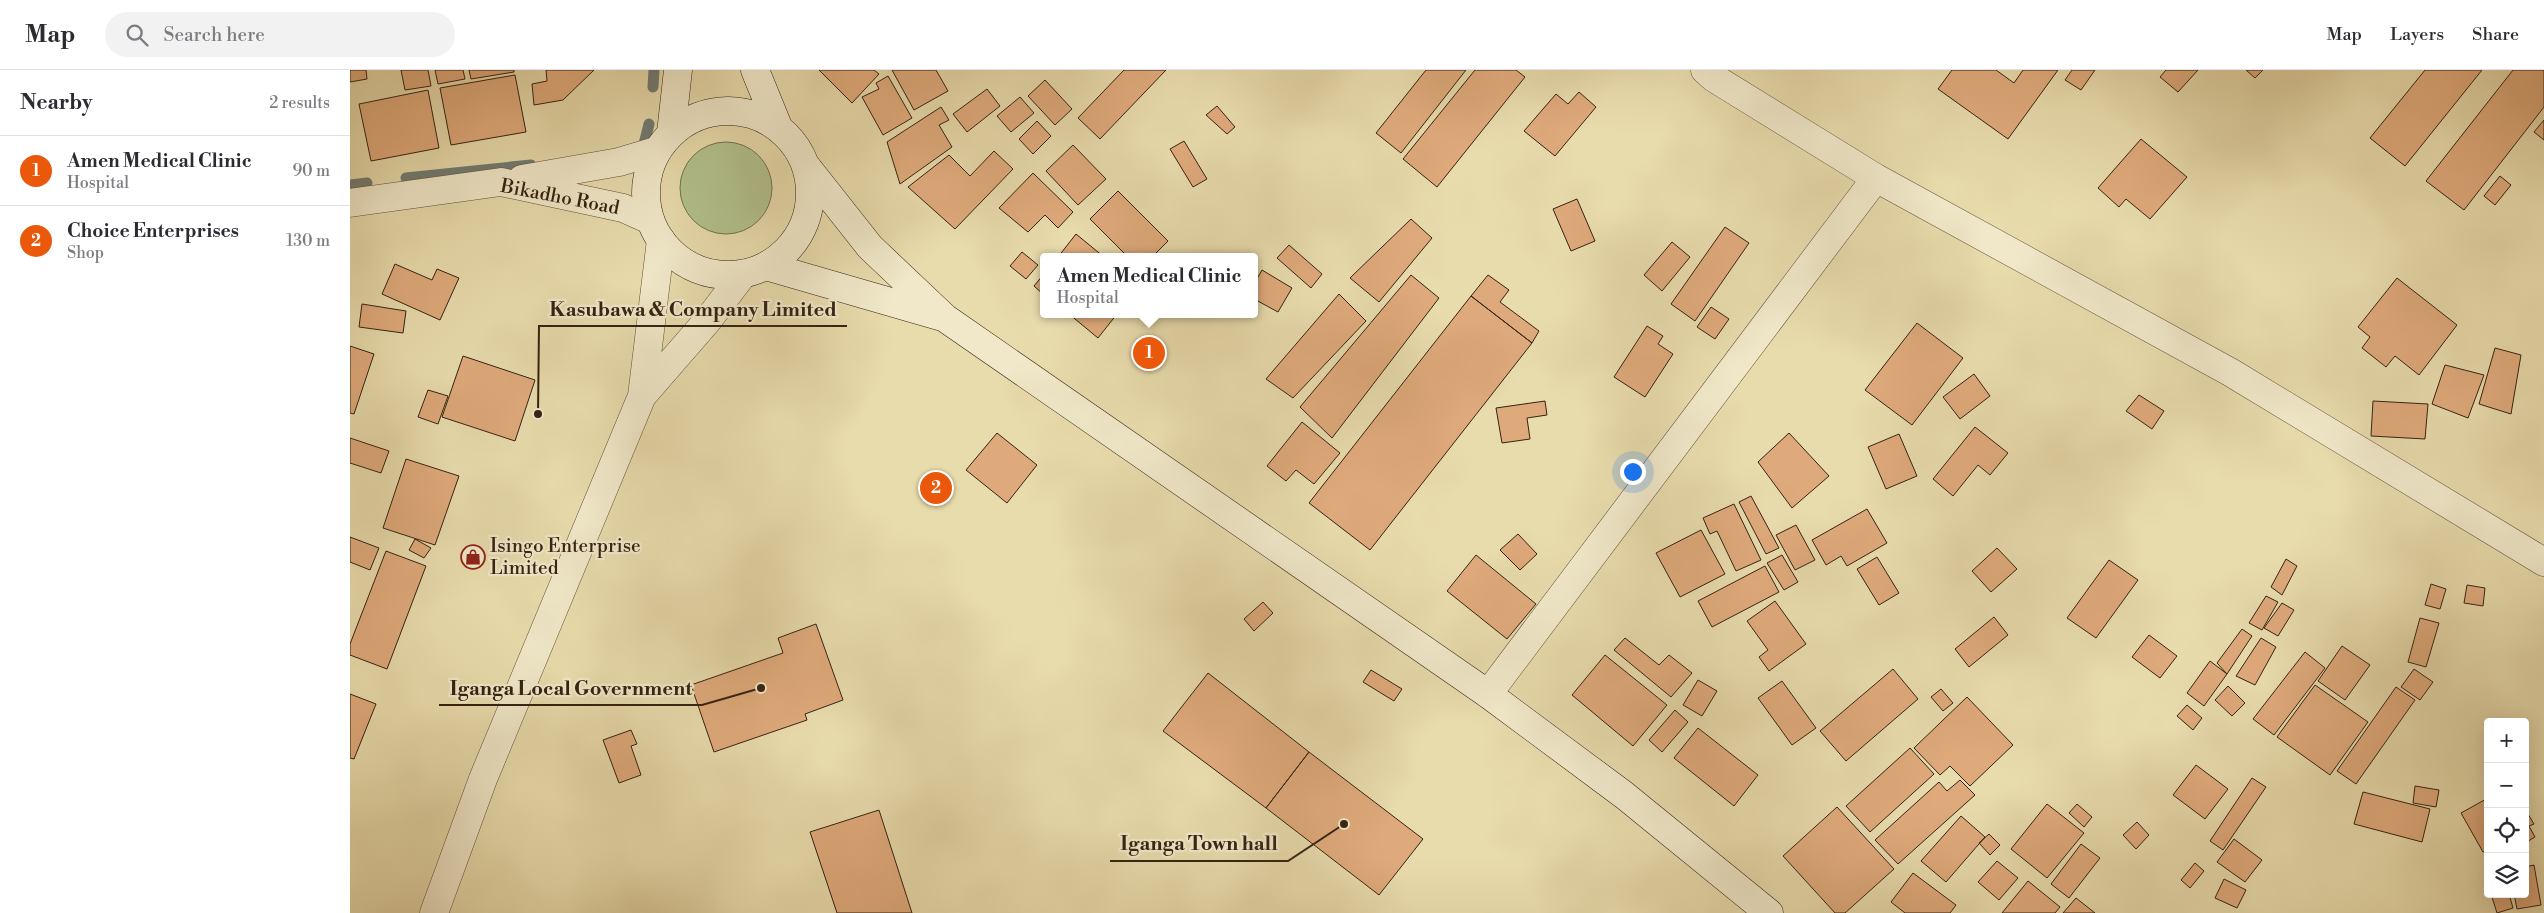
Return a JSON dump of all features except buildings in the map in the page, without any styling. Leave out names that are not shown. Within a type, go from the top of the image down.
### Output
[{"type":"street","points":[[434,913],[483,779],[642,396],[655,230],[645,196],[648,173],[664,142],[678,70]]},
{"type":"street","points":[[756,70],[779,128]]},
{"type":"street","points":[[1705,70],[1714,78],[1876,178],[2230,372],[2544,562]]},
{"type":"street","points":[[500,182],[619,162],[664,142],[690,119],[712,112],[736,111],[759,116],[779,128],[796,145],[806,166],[870,247],[945,318],[1488,694],[1624,795],[1754,908]]},
{"type":"street","points":[[642,396],[708,320],[755,270],[785,252],[799,234],[808,212],[811,189],[806,166]]},
{"type":"street","points":[[1488,694],[1876,178]]},
{"type":"street","name":"Bikadho Road","points":[[350,203],[500,182],[623,208],[655,230]]},
{"type":"street","points":[[655,230],[676,257],[697,269],[720,275],[755,270],[945,318]]},
{"type":"green space","points":[[726,142],[744,145],[759,155],[769,170],[772,188],[769,206],[759,221],[744,231],[726,234],[708,231],[693,221],[683,206],[680,188],[683,170],[693,155],[708,145]]},
{"type":"waterway","points":[[653,87],[654,70]]},
{"type":"waterway","points":[[638,151],[643,148],[649,124]]},
{"type":"waterway","points":[[406,178],[531,165]]},
{"type":"waterway","points":[[350,185],[367,183]]},
{"type":"place","name":"Amen Medical Clinic","points":[[1149,353]]},
{"type":"place","name":"Kasubawa & Company Limited","points":[[538,414]]},
{"type":"place","name":"Choice Enterprises","points":[[936,488]]},
{"type":"place","name":"Isingo Enterprise Limited","points":[[473,557]]},
{"type":"place","name":"Iganga Local Government","points":[[761,688]]},
{"type":"place","name":"Iganga Town hall","points":[[1344,824]]}]
